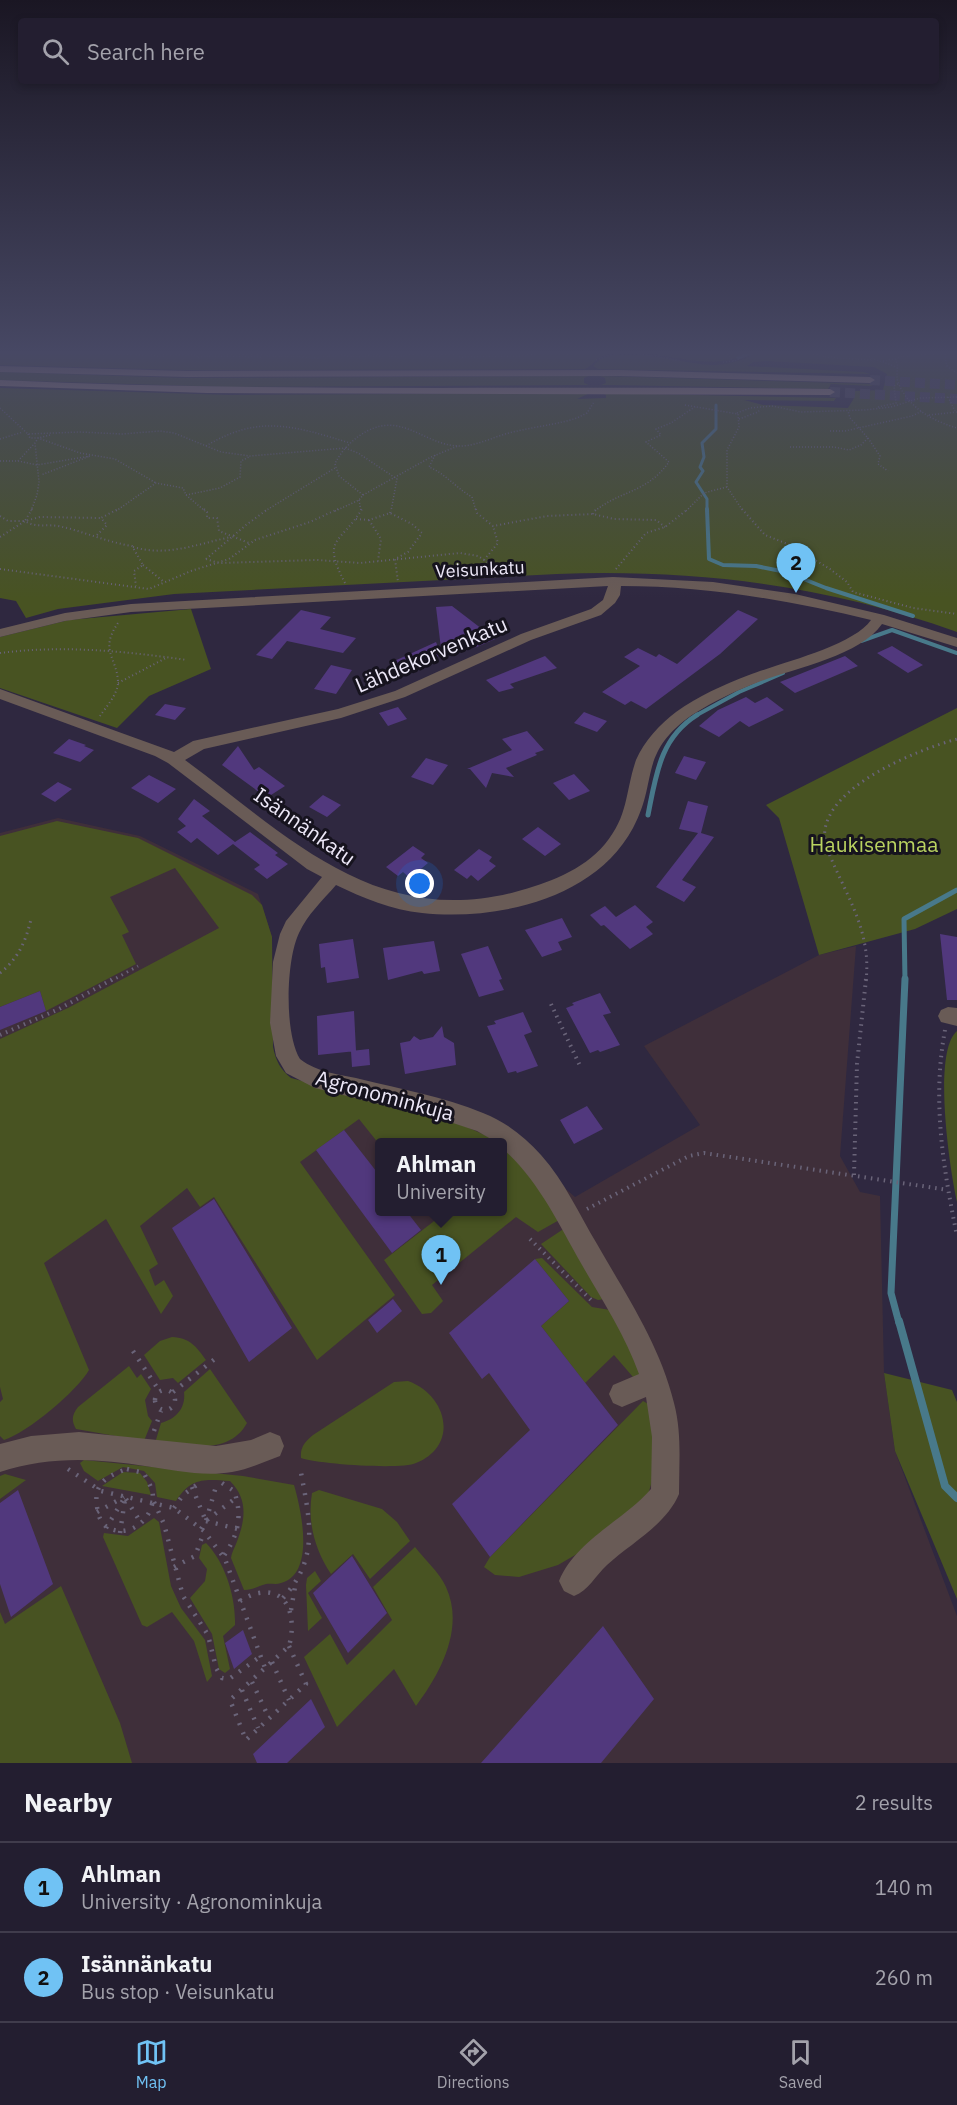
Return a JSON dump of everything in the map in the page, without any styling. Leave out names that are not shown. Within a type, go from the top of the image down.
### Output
[{"type":"street","name":"Veisunkatu","points":[[0,633],[65,617],[131,608],[613,578],[765,593],[879,618],[957,643]]},
{"type":"street","name":"Lähdekorvenkatu","points":[[174,759],[190,748],[209,742],[341,713],[400,694],[526,637],[596,612],[608,603],[613,595],[615,589],[613,578]]},
{"type":"street","name":"Isännänkatu","points":[[0,694],[91,726],[174,759],[333,877],[399,902],[456,909],[477,908],[520,899],[565,883],[595,864],[617,841],[629,821],[645,757],[672,722],[696,705],[730,689],[844,645],[871,630],[879,618]]},
{"type":"street","name":"Agronominkuja","points":[[333,877],[297,920],[284,945],[281,960],[282,1038],[285,1055],[292,1065],[318,1079],[478,1121],[507,1138]]},
{"type":"street","name":"Agronominkuja","points":[[507,1138],[526,1154],[541,1172],[569,1218]]},
{"type":"street","points":[[569,1218],[619,1308],[654,1381],[663,1422],[664,1494],[643,1519],[590,1559],[574,1581]]},
{"type":"street","points":[[622,1394],[654,1381]]},
{"type":"street","points":[[0,1458],[37,1447],[53,1445],[117,1448],[210,1462],[252,1455],[270,1446]]},
{"type":"path","points":[[0,439],[19,433]]},
{"type":"path","points":[[28,434],[49,433]]},
{"type":"path","points":[[18,461],[38,438],[56,433]]},
{"type":"path","points":[[75,433],[136,433]]},
{"type":"path","points":[[175,433],[221,452],[250,456],[345,448],[359,452],[385,473],[396,477]]},
{"type":"path","points":[[206,446],[230,433]]},
{"type":"path","points":[[313,433],[350,443]]},
{"type":"path","points":[[362,433],[345,448],[335,462],[335,468],[336,474],[356,486],[363,495]]},
{"type":"path","points":[[421,433],[445,444],[458,446]]},
{"type":"path","points":[[0,569],[149,589],[191,571],[229,560],[249,543],[262,537],[310,522],[359,500],[363,495],[435,455],[458,446],[513,433]]},
{"type":"path","points":[[593,514],[596,509],[656,479],[664,471],[669,462],[646,442],[661,435],[660,433]]},
{"type":"path","points":[[736,433],[727,450],[727,487],[746,517],[765,535],[790,545],[830,569],[847,582],[851,594],[913,608],[957,614]]},
{"type":"path","points":[[863,433],[880,456],[878,464],[888,471]]},
{"type":"path","points":[[28,434],[30,438],[55,440],[68,449],[90,456]]},
{"type":"path","points":[[790,447],[834,447],[849,450],[861,445],[868,438]]},
{"type":"path","points":[[0,537],[25,521],[39,493],[38,484],[41,476],[37,465],[39,454],[35,443]]},
{"type":"path","points":[[0,461],[18,461],[37,465],[105,455],[119,461],[139,477],[183,488],[186,495],[207,512],[207,518],[217,518],[219,531],[249,543]]},
{"type":"path","points":[[435,455],[429,467],[444,473],[456,488],[471,497],[477,513],[494,526],[498,543],[484,560]]},
{"type":"path","points":[[41,476],[90,456]]},
{"type":"path","points":[[186,495],[231,483],[240,477],[241,461],[250,456]]},
{"type":"path","points":[[335,468],[303,491],[259,515],[224,547],[206,559],[219,563],[333,560],[360,563],[460,553],[478,556],[495,567],[498,581]]},
{"type":"path","points":[[390,513],[398,482],[396,477]]},
{"type":"path","points":[[0,516],[8,521],[25,521],[40,517],[101,518],[114,514],[127,502],[156,483]]},
{"type":"path","points":[[613,578],[617,566],[646,533],[665,527],[692,508],[696,500],[704,493],[727,487]]},
{"type":"path","points":[[350,594],[345,589],[345,579],[333,560],[335,542],[362,510],[359,500]]},
{"type":"path","points":[[356,519],[369,520],[390,513],[412,524],[422,533],[408,552],[394,559]]},
{"type":"path","points":[[494,526],[547,516],[593,514],[614,519],[656,520],[665,527]]},
{"type":"path","points":[[97,535],[107,525],[101,518]]},
{"type":"path","points":[[369,520],[381,539],[378,561]]},
{"type":"path","points":[[25,521],[32,525],[54,525],[97,535],[109,542],[132,546],[145,552],[174,552],[233,537]]},
{"type":"path","points":[[132,546],[143,565],[164,582]]},
{"type":"path","points":[[394,559],[399,586]]},
{"type":"path","points":[[136,586],[134,571],[143,565]]},
{"type":"path","points":[[118,683],[108,650],[114,629],[131,608]]},
{"type":"path","points":[[0,653],[28,649],[72,648],[139,652],[187,660]]},
{"type":"path","points":[[91,726],[105,710],[118,683],[168,657]]},
{"type":"path","points":[[854,1175],[857,1064],[868,948],[864,933],[824,841],[827,818],[833,807],[849,791],[898,761],[937,743],[957,739]]},
{"type":"path","points":[[0,973],[7,969],[24,944],[31,919]]},
{"type":"path","points":[[0,1035],[59,1009],[138,966]]},
{"type":"path","points":[[551,1004],[581,1068]]},
{"type":"path","points":[[953,1017],[941,1047],[938,1105],[948,1190],[957,1236]]},
{"type":"path","points":[[569,1218],[689,1156],[704,1153],[948,1190]]},
{"type":"path","points":[[530,1239],[573,1285],[594,1303],[619,1308]]},
{"type":"path","points":[[133,1351],[160,1392]]},
{"type":"path","points":[[172,1392],[220,1355]]},
{"type":"path","points":[[168,1389],[172,1392],[174,1398],[172,1405],[167,1410],[161,1411],[155,1404],[160,1392],[168,1389]]},
{"type":"path","points":[[37,1447],[97,1489],[174,1508],[203,1530],[223,1557],[265,1668]]},
{"type":"path","points":[[283,1598],[295,1585],[303,1571],[307,1552],[309,1525],[300,1467]]},
{"type":"path","points":[[97,1489],[118,1472],[127,1469],[138,1471],[148,1479],[154,1503],[164,1519],[183,1596],[192,1615],[209,1637],[215,1669],[222,1678],[229,1679],[261,1656]]},
{"type":"path","points":[[174,1567],[195,1556],[206,1521],[211,1482]]},
{"type":"path","points":[[174,1508],[192,1487],[211,1482],[228,1485],[237,1497],[241,1513],[238,1529],[223,1557]]},
{"type":"path","points":[[192,1487],[206,1521]]},
{"type":"path","points":[[97,1489],[97,1512],[100,1522],[105,1528],[120,1533],[131,1530],[141,1522],[150,1513],[154,1503]]},
{"type":"path","points":[[97,1512],[125,1497]]},
{"type":"path","points":[[125,1497],[141,1522]]},
{"type":"path","points":[[105,1528],[125,1497]]},
{"type":"path","points":[[120,1533],[125,1497]]},
{"type":"path","points":[[206,1521],[237,1497]]},
{"type":"path","points":[[206,1521],[238,1529]]},
{"type":"path","points":[[289,1646],[306,1684],[246,1740],[231,1700],[289,1646],[294,1630],[291,1612],[295,1585]]},
{"type":"path","points":[[240,1601],[257,1593],[273,1593],[283,1598],[291,1612]]},
{"type":"path","points":[[272,1662],[289,1700]]},
{"type":"path","points":[[252,1681],[269,1718]]},
{"type":"path","points":[[242,1690],[258,1728]]},
{"type":"shaded area","points":[[58,818],[140,836],[258,894],[272,937],[273,1047],[275,1060],[282,1071],[291,1078],[314,1085],[490,1123],[575,1197],[700,1125],[644,1046],[819,955],[856,946],[840,1156],[860,1192],[880,1196],[884,1373],[895,1451],[957,1616],[957,1763],[0,1763],[0,833]]},
{"type":"green space","points":[[0,433],[957,433],[957,632],[859,602],[810,592],[760,583],[660,574],[557,574],[174,594],[58,609],[26,618],[16,601],[0,598]]},
{"type":"green space","points":[[191,609],[211,669],[149,696],[117,728],[0,688],[0,637],[69,620]]},
{"type":"green space","name":"Haukisenmaa","points":[[957,708],[957,909],[915,929],[819,955],[779,818],[766,805]]},
{"type":"green space","points":[[57,821],[138,838],[252,895],[262,905],[272,937],[273,1047],[284,1071],[291,1078],[458,1123],[491,1138],[375,1139],[359,1119],[300,1162],[395,1295],[317,1360],[214,1197],[200,1207],[187,1188],[140,1226],[158,1264],[149,1270],[155,1286],[164,1280],[173,1296],[161,1314],[106,1219],[44,1263],[89,1370],[74,1389],[38,1420],[14,1436],[4,1440],[0,1436],[0,1402],[3,1399],[0,1387],[0,1039],[68,1008],[219,928],[175,868],[110,897],[129,932],[122,935],[136,964],[46,1011],[40,991],[0,1007],[0,836]]},
{"type":"green space","points":[[957,1031],[957,1202],[947,1140],[944,1086],[945,1062],[950,1043]]},
{"type":"green space","points":[[507,1147],[520,1155],[561,1219],[538,1232],[516,1217],[432,1285],[443,1301],[431,1313],[422,1314],[384,1260],[438,1218],[437,1216],[507,1216]]},
{"type":"green space","points":[[568,1226],[605,1299],[598,1300],[591,1297],[541,1244]]},
{"type":"green space","points":[[542,1258],[592,1307],[610,1310],[642,1370],[639,1376],[633,1377],[614,1355],[585,1383],[541,1326],[569,1301],[535,1259]]},
{"type":"green space","points":[[172,1337],[184,1339],[192,1344],[206,1360],[178,1383],[173,1378],[160,1380],[144,1355],[160,1341]]},
{"type":"green space","points":[[129,1366],[137,1378],[141,1374],[151,1389],[145,1400],[148,1416],[152,1421],[144,1441],[76,1429],[73,1418],[78,1407]]},
{"type":"green space","points":[[210,1369],[247,1423],[230,1440],[218,1444],[193,1446],[155,1443],[161,1423],[171,1419],[182,1408],[184,1392]]},
{"type":"green space","points":[[884,1373],[952,1390],[957,1402],[957,1599],[895,1451]]},
{"type":"green space","points":[[408,1381],[432,1397],[443,1420],[443,1433],[439,1445],[430,1455],[416,1463],[394,1466],[341,1464],[301,1458],[304,1445],[313,1435],[394,1382]]},
{"type":"green space","points":[[643,1401],[650,1405],[657,1463],[648,1495],[613,1533],[558,1565],[519,1577],[495,1575],[484,1567],[490,1557]]},
{"type":"green space","points":[[84,1460],[243,1476],[294,1485],[300,1509],[303,1540],[299,1567],[292,1577],[281,1583],[266,1584],[244,1590],[231,1558],[242,1527],[243,1503],[230,1481],[199,1481],[187,1487],[176,1501],[157,1497],[155,1483],[144,1471],[123,1467],[98,1481],[84,1471],[80,1463]]},
{"type":"green space","points":[[123,1472],[140,1473],[147,1482],[151,1495],[102,1486]]},
{"type":"green space","points":[[5,1474],[26,1480],[0,1499],[0,1476]]},
{"type":"green space","points":[[319,1490],[382,1509],[397,1522],[410,1541],[370,1579],[353,1554],[331,1574],[317,1545],[312,1525],[312,1493]]},
{"type":"green space","points":[[154,1518],[159,1522],[171,1586],[181,1608],[205,1640],[212,1676],[207,1682],[194,1641],[172,1612],[147,1627],[142,1625],[103,1537],[104,1533],[128,1536]]},
{"type":"green space","points":[[206,1543],[224,1570],[234,1603],[235,1625],[223,1636],[230,1669],[225,1673],[219,1669],[212,1634],[190,1598],[205,1581],[207,1569],[199,1558],[202,1545]]},
{"type":"green space","points":[[415,1547],[436,1571],[446,1587],[451,1603],[453,1618],[451,1634],[441,1665],[416,1706],[394,1669],[337,1727],[304,1657],[330,1634],[347,1665],[392,1620],[373,1587]]},
{"type":"green space","points":[[315,1571],[321,1581],[308,1593],[322,1618],[308,1631],[306,1585],[307,1578]]},
{"type":"green space","points":[[61,1586],[120,1723],[132,1763],[0,1763],[0,1612],[5,1624]]},
{"type":"building","points":[[452,606],[495,639],[477,647],[464,650],[461,648],[442,657],[436,607]]},
{"type":"building","points":[[301,610],[331,617],[320,629],[356,638],[343,653],[287,641],[272,659],[256,655]]},
{"type":"building","points":[[738,610],[758,619],[720,654],[646,709],[631,701],[625,705],[602,692],[640,666],[624,657],[638,648],[656,657],[659,654],[677,664]]},
{"type":"building","points":[[436,642],[441,655],[401,673],[390,663]]},
{"type":"building","points":[[892,646],[923,665],[908,673],[877,653]]},
{"type":"building","points":[[545,656],[557,668],[510,684],[514,688],[499,692],[486,680]]},
{"type":"building","points":[[845,656],[858,666],[795,693],[780,682]]},
{"type":"building","points":[[331,665],[352,670],[336,694],[314,689]]},
{"type":"building","points":[[746,697],[755,703],[767,697],[784,710],[749,727],[740,721],[719,737],[699,726],[718,710]]},
{"type":"building","points":[[165,704],[186,708],[175,720],[155,715]]},
{"type":"building","points":[[398,707],[407,719],[388,726],[379,713]]},
{"type":"building","points":[[584,712],[607,721],[597,732],[574,723]]},
{"type":"building","points":[[527,731],[544,750],[506,768],[514,777],[492,773],[486,788],[470,769],[467,769],[512,750],[502,739]]},
{"type":"building","points":[[69,739],[94,750],[80,762],[53,753]]},
{"type":"building","points":[[238,746],[254,770],[259,767],[285,786],[271,795],[274,803],[222,765]]},
{"type":"building","points":[[684,756],[706,762],[696,780],[675,773]]},
{"type":"building","points":[[426,758],[448,765],[433,785],[411,777]]},
{"type":"building","points":[[574,774],[590,791],[569,800],[553,783]]},
{"type":"building","points":[[149,775],[176,789],[158,803],[131,788]]},
{"type":"building","points":[[58,782],[72,789],[55,802],[41,794]]},
{"type":"building","points":[[323,795],[341,805],[327,817],[309,807]]},
{"type":"building","points":[[194,799],[210,811],[202,816],[235,842],[250,832],[278,853],[275,855],[288,864],[267,879],[254,869],[260,865],[233,844],[218,855],[197,838],[191,843],[177,832],[186,826],[178,819]]},
{"type":"building","points":[[688,801],[708,806],[701,833],[714,837],[682,880],[696,887],[684,902],[656,887],[698,833],[679,829]]},
{"type":"building","points":[[538,827],[561,844],[545,856],[522,839]]},
{"type":"building","points":[[413,846],[425,854],[421,858],[428,863],[410,878],[403,872],[398,876],[386,867]]},
{"type":"building","points":[[479,849],[492,857],[489,861],[496,866],[478,881],[471,875],[467,879],[454,870]]},
{"type":"building","points":[[635,905],[653,922],[646,927],[653,934],[630,949],[590,915],[605,906],[616,917]]},
{"type":"building","points":[[562,918],[572,937],[558,942],[562,950],[542,957],[525,930]]},
{"type":"building","points":[[940,934],[957,937],[957,1000],[947,1000]]},
{"type":"building","points":[[353,939],[359,978],[327,983],[325,967],[321,968],[319,944]]},
{"type":"building","points":[[434,941],[440,971],[424,974],[422,971],[388,980],[383,948]]},
{"type":"building","points":[[488,946],[502,979],[499,980],[504,990],[479,997],[461,954]]},
{"type":"building","points":[[40,991],[46,1011],[0,1030],[0,1007]]},
{"type":"building","points":[[600,993],[611,1013],[603,1015],[620,1045],[590,1053],[566,1008],[574,1005],[572,1003]]},
{"type":"building","points":[[354,1011],[356,1051],[318,1055],[317,1016]]},
{"type":"building","points":[[523,1012],[532,1032],[524,1035],[538,1066],[517,1073],[516,1071],[508,1073],[487,1026],[496,1024],[494,1021]]},
{"type":"building","points":[[442,1026],[444,1037],[454,1043],[456,1065],[405,1074],[400,1043],[410,1041],[414,1036],[420,1040],[433,1037]]},
{"type":"building","points":[[369,1049],[370,1065],[352,1067],[351,1051]]},
{"type":"building","points":[[587,1106],[603,1129],[574,1144],[560,1120]]},
{"type":"building","points":[[344,1130],[375,1170],[375,1216],[410,1216],[421,1230],[392,1253],[316,1150]]},
{"type":"building","points":[[214,1199],[292,1328],[249,1362],[172,1228]]},
{"type":"building","points":[[535,1259],[569,1301],[541,1326],[618,1425],[490,1557],[452,1504],[530,1430],[489,1373],[482,1379],[449,1333]]},
{"type":"building","points":[[393,1299],[402,1311],[377,1333],[368,1320]]},
{"type":"building","points":[[18,1490],[53,1584],[11,1617],[0,1584],[0,1503]]},
{"type":"building","points":[[352,1556],[387,1613],[348,1653],[313,1593]]},
{"type":"building","points":[[603,1626],[654,1699],[601,1763],[481,1763]]},
{"type":"building","points":[[243,1630],[252,1654],[234,1669],[225,1643]]},
{"type":"building","points":[[311,1699],[325,1727],[287,1763],[257,1763],[253,1754]]},
{"type":"waterway","points":[[707,509],[707,499],[696,482],[703,471],[700,467],[704,457],[702,443],[712,433]]},
{"type":"waterway","points":[[707,509],[709,559],[723,565],[756,566],[786,572],[826,588],[913,616]]},
{"type":"waterway","points":[[861,641],[892,630],[957,653]]},
{"type":"waterway","points":[[695,716],[739,692],[783,673]]},
{"type":"waterway","points":[[648,815],[657,772],[667,746],[685,724],[697,715]]},
{"type":"waterway","points":[[905,980],[904,919],[957,890]]},
{"type":"waterway","points":[[899,1323],[891,1293],[905,980]]},
{"type":"waterway","points":[[899,1321],[945,1486],[957,1498]]},
{"type":"place","name":"Isännänkatu","points":[[796,593]]},
{"type":"place","name":"Ahlman","points":[[441,1285]]}]
